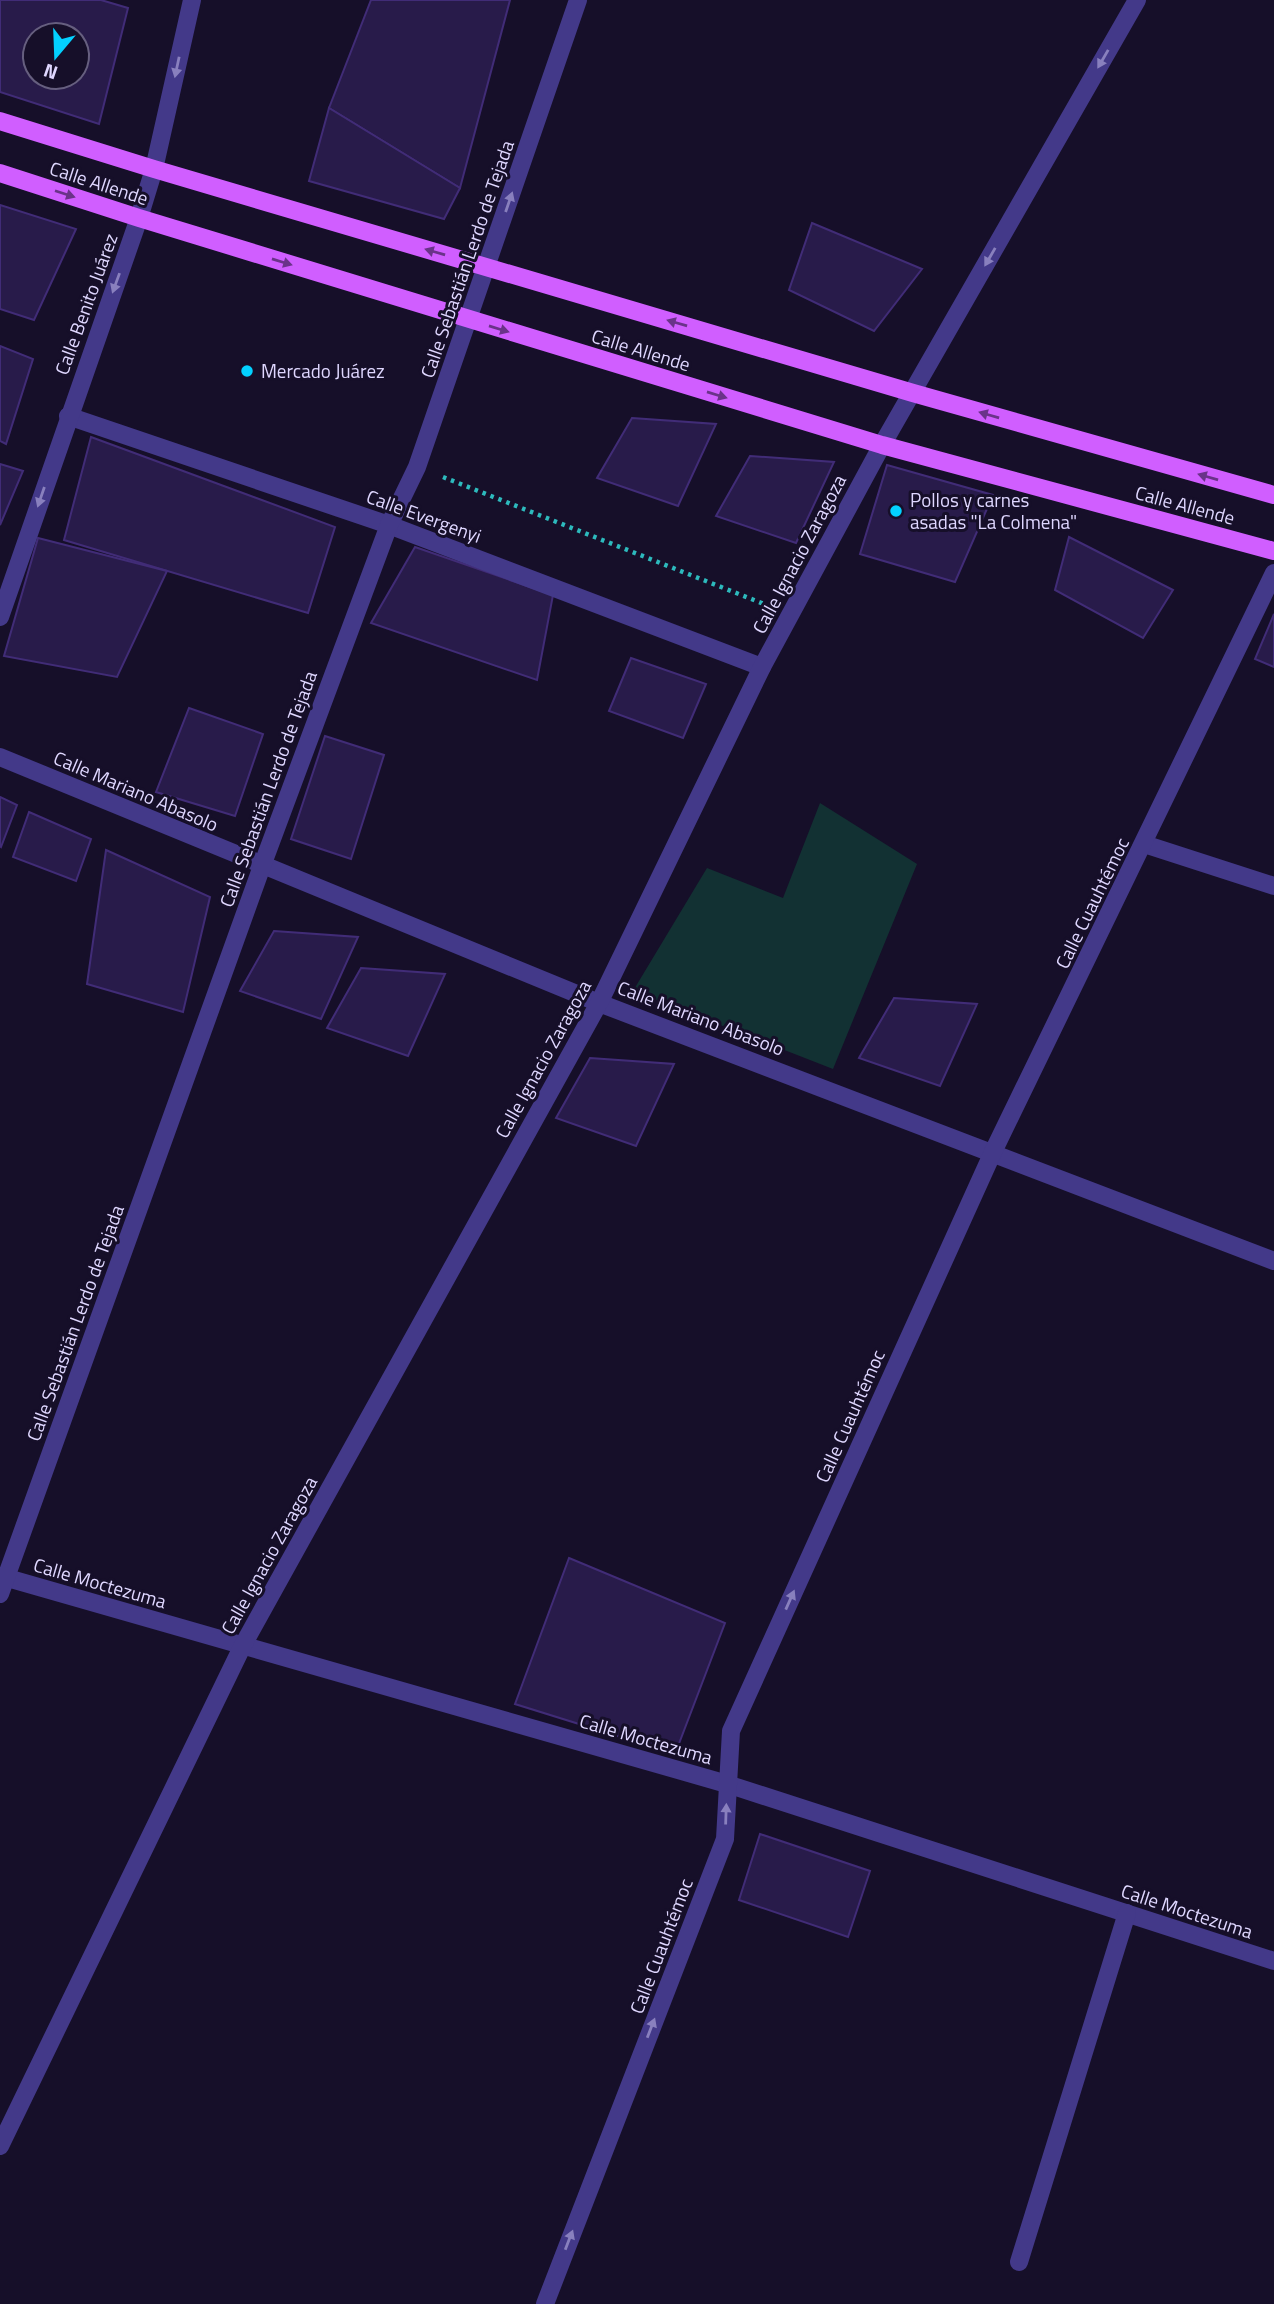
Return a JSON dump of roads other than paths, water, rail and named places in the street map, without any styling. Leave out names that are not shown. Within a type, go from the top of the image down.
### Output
[{"type":"main road","name":"Calle Allende","points":[[0,121],[913,393],[1274,495]]},
{"type":"main road","name":"Calle Allende","points":[[0,173],[469,320],[882,445],[1274,551]]},
{"type":"street","name":"Calle Benito Juárez","points":[[0,617],[139,218],[154,169],[191,0]]},
{"type":"street","name":"Calle Sebastián Lerdo de Tejada","points":[[2,1583],[261,866],[389,525],[417,467],[578,0]]},
{"type":"street","name":"Calle Ignacio Zaragoza","points":[[0,2146],[243,1646],[599,1003],[761,667],[882,445],[1137,0]]},
{"type":"street","name":"Calle Evergenyi","points":[[68,416],[389,525],[761,667]]},
{"type":"street","name":"Calle Cuauhtémoc","points":[[546,2304],[725,1839],[731,1731],[993,1152],[1274,573]]},
{"type":"street","name":"Calle Mariano Abasolo","points":[[0,757],[599,1003],[1274,1261]]},
{"type":"street","points":[[1144,844],[1274,886]]},
{"type":"street","name":"Calle Moctezuma","points":[[2,1583],[243,1646],[727,1784],[1274,1961]]},
{"type":"street","points":[[1019,2262],[1127,1913]]},
{"type":"place","name":"Mercado Juárez","points":[[247,371]]},
{"type":"place","name":"Pollos y carnes asadas \"La Colmena\"","points":[[896,511]]}]
